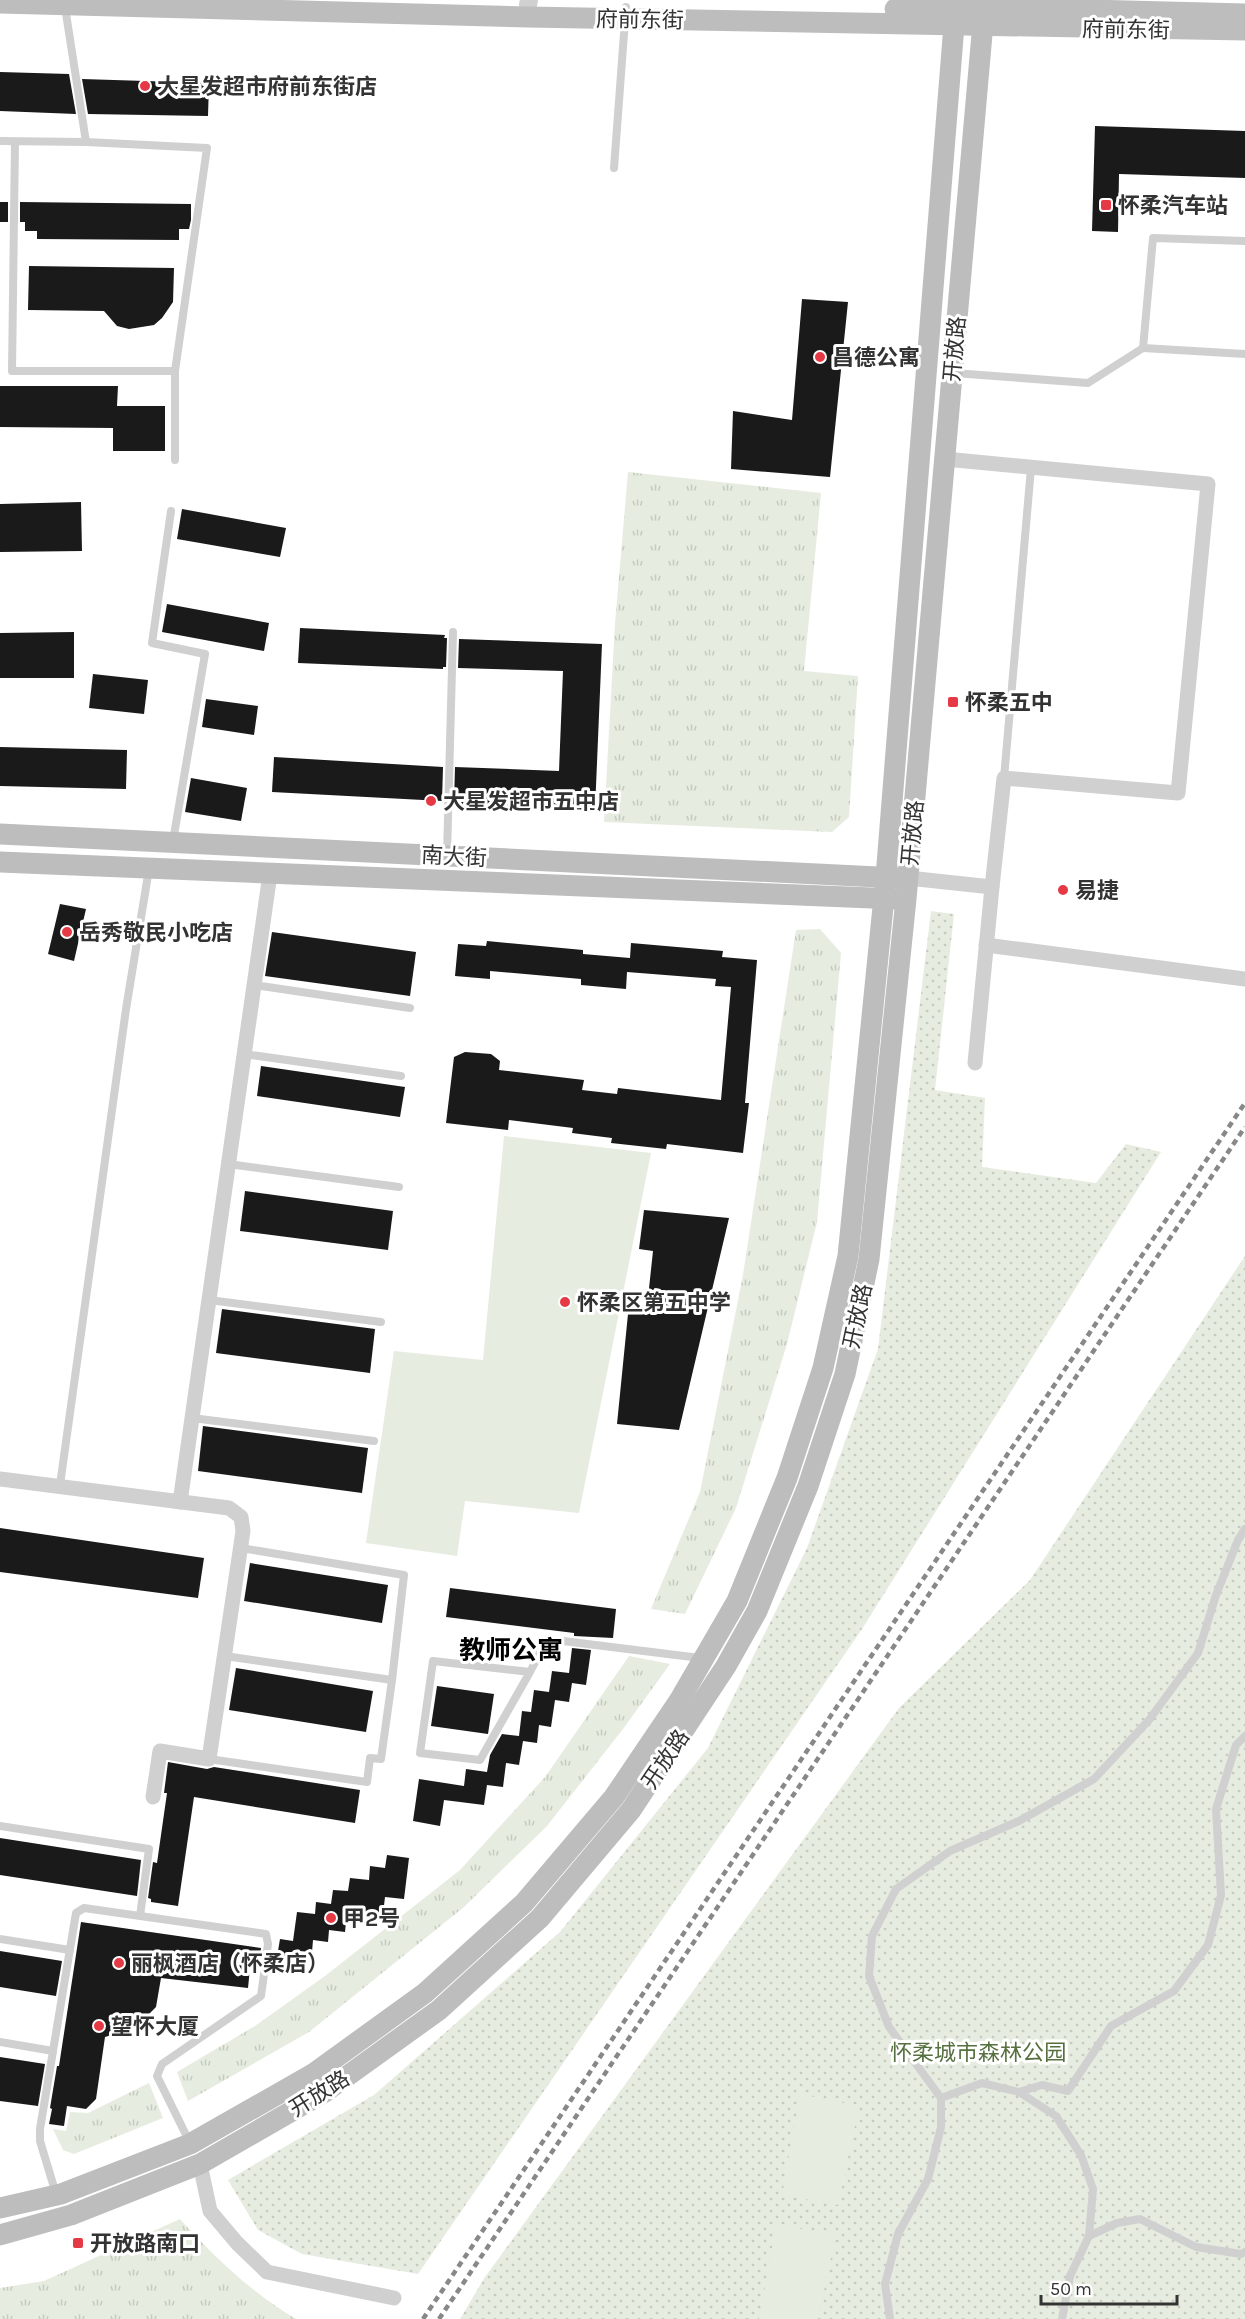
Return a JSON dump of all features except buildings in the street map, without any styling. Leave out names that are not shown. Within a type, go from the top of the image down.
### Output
[{"type":"main road","name":"府前东街","points":[[369,0],[528,2],[626,13]]},
{"type":"main road","name":"府前东街","points":[[0,3],[65,2],[626,13],[1245,14]]},
{"type":"main road","name":"开放路","points":[[0,2208],[56,2196],[190,2144],[313,2074],[425,1993],[524,1903],[614,1797],[679,1701],[737,1601],[787,1478],[823,1368],[848,1256],[886,877],[954,12]]},
{"type":"main road","name":"府前东街","points":[[984,12],[1245,30]]},
{"type":"main road","name":"开放路","points":[[0,2235],[71,2215],[200,2164],[325,2092],[439,2010],[540,1918],[631,1810],[726,1666],[757,1611],[808,1486],[844,1374],[869,1259],[908,878],[984,12]]},
{"type":"main road","name":"南大街","points":[[0,834],[908,878]]},
{"type":"main road","name":"南大街","points":[[0,862],[906,899]]},
{"type":"street","points":[[945,459],[1208,484],[1178,793],[1004,778],[975,1063]]},
{"type":"street","points":[[180,1502],[270,874]]},
{"type":"street","points":[[908,878],[992,886]]},
{"type":"street","points":[[986,945],[1245,979]]},
{"type":"street","points":[[0,1479],[229,1508],[241,1517],[243,1531],[241,1548],[209,1759],[160,1751],[153,1797]]},
{"type":"street","points":[[200,2164],[210,2211],[237,2243],[267,2272],[394,2298]]},
{"type":"lane","points":[[65,2],[86,142]]},
{"type":"lane","points":[[614,168],[626,13]]},
{"type":"lane","points":[[0,141],[86,142],[207,148],[175,371],[175,459]]},
{"type":"lane","points":[[15,142],[12,371],[175,371]]},
{"type":"lane","points":[[1143,348],[1152,238],[1245,242]]},
{"type":"lane","points":[[952,373],[1088,383],[1143,348],[1245,354]]},
{"type":"lane","points":[[1004,778],[1031,468]]},
{"type":"lane","points":[[171,511],[152,644],[205,654],[173,842]]},
{"type":"lane","points":[[447,855],[453,632]]},
{"type":"lane","points":[[60,1485],[126,1009],[149,869]]},
{"type":"lane","points":[[254,985],[410,1008]]},
{"type":"lane","points":[[244,1054],[401,1076]]},
{"type":"lane","points":[[228,1164],[399,1187]]},
{"type":"lane","points":[[209,1300],[381,1322]]},
{"type":"lane","points":[[192,1418],[374,1441]]},
{"type":"lane","points":[[890,2319],[885,2284],[898,2235],[928,2179],[941,2127],[941,2098],[889,2028],[869,1976],[872,1936],[896,1889],[950,1851],[1019,1821],[1094,1779],[1149,1720],[1197,1653],[1216,1595],[1238,1540],[1245,1529]]},
{"type":"lane","points":[[1238,1540],[1245,1549]]},
{"type":"lane","points":[[209,1759],[367,1782],[370,1758],[381,1759],[405,1575],[241,1548]]},
{"type":"lane","points":[[530,1672],[433,1661],[420,1753],[480,1760],[530,1672],[548,1640],[704,1658]]},
{"type":"lane","points":[[225,1656],[392,1680]]},
{"type":"lane","points":[[1019,2092],[1042,2085],[1068,2091],[1111,2026],[1174,1991],[1208,1945],[1221,1895],[1216,1809],[1236,1745],[1245,1736]]},
{"type":"lane","points":[[0,1826],[149,1849],[140,1916]]},
{"type":"lane","points":[[56,2196],[40,2141],[40,2129],[76,1913],[84,1908],[266,1934],[268,1944],[261,1996],[162,2064],[157,2076],[190,2144]]},
{"type":"lane","points":[[0,1939],[70,1950]]},
{"type":"lane","points":[[0,2042],[53,2050]]},
{"type":"lane","points":[[941,2098],[982,2083],[1019,2092],[1056,2116],[1081,2155],[1093,2189],[1089,2236],[1070,2276],[1062,2319]]},
{"type":"lane","points":[[1089,2236],[1117,2223],[1140,2219],[1196,2247],[1240,2254],[1245,2252]]},
{"type":"green space","points":[[628,472],[821,493],[804,671],[858,676],[849,817],[832,832],[604,822],[615,624]]},
{"type":"green space","points":[[931,911],[954,914],[935,1090],[985,1098],[982,1167],[1096,1183],[1126,1144],[1161,1152],[862,1629],[418,2274],[302,2254],[258,2230],[228,2180],[374,2095],[560,1932],[708,1748],[807,1548],[878,1349]]},
{"type":"green space","points":[[820,929],[841,953],[817,1222],[787,1344],[736,1508],[685,1614],[651,1609],[700,1492],[743,1275],[796,930]]},
{"type":"green space","points":[[504,1136],[651,1153],[579,1513],[465,1501],[457,1556],[366,1543],[394,1351],[483,1360]]},
{"type":"green space","name":"怀柔城市森林公园","points":[[1245,1256],[1245,2319],[460,2319],[485,2277],[899,1708],[1030,1580]]},
{"type":"green space","points":[[629,1656],[670,1664],[623,1729],[547,1826],[464,1907],[309,2032],[188,2101],[177,2072],[255,2026],[325,1976],[460,1870],[545,1777]]},
{"type":"green space","points":[[149,2083],[163,2118],[74,2154],[63,2150],[53,2129],[66,2131],[70,2112],[88,2113]]},
{"type":"green space","points":[[800,2094],[859,2106],[838,2205],[782,2195]]},
{"type":"green space","points":[[180,2219],[234,2274],[296,2319],[0,2319],[0,2288],[44,2281]]},
{"type":"green space","points":[[776,2225],[836,2234],[818,2319],[759,2319]]},
{"type":"railway","points":[[423,2319],[1245,1103]]},
{"type":"railway","points":[[439,2319],[1245,1127]]},
{"type":"place","name":"大星发超市府前东街店","points":[[145,86]]},
{"type":"place","name":"怀柔汽车站","points":[[1106,205]]},
{"type":"place","name":"昌德公寓","points":[[820,357]]},
{"type":"place","name":"怀柔五中","points":[[953,702]]},
{"type":"place","name":"大星发超市五中店","points":[[431,801]]},
{"type":"place","name":"易捷","points":[[1063,890]]},
{"type":"place","name":"岳秀敬民小吃店","points":[[67,932]]},
{"type":"place","name":"怀柔区第五中学","points":[[565,1302]]},
{"type":"place","name":"甲2号","points":[[331,1918]]},
{"type":"place","name":"丽枫酒店（怀柔店）","points":[[119,1963]]},
{"type":"place","name":"望怀大厦","points":[[99,2026]]},
{"type":"place","name":"开放路南口","points":[[78,2243]]},
{"type":"district","name":"教师公寓","points":[[511,1650]]}]
